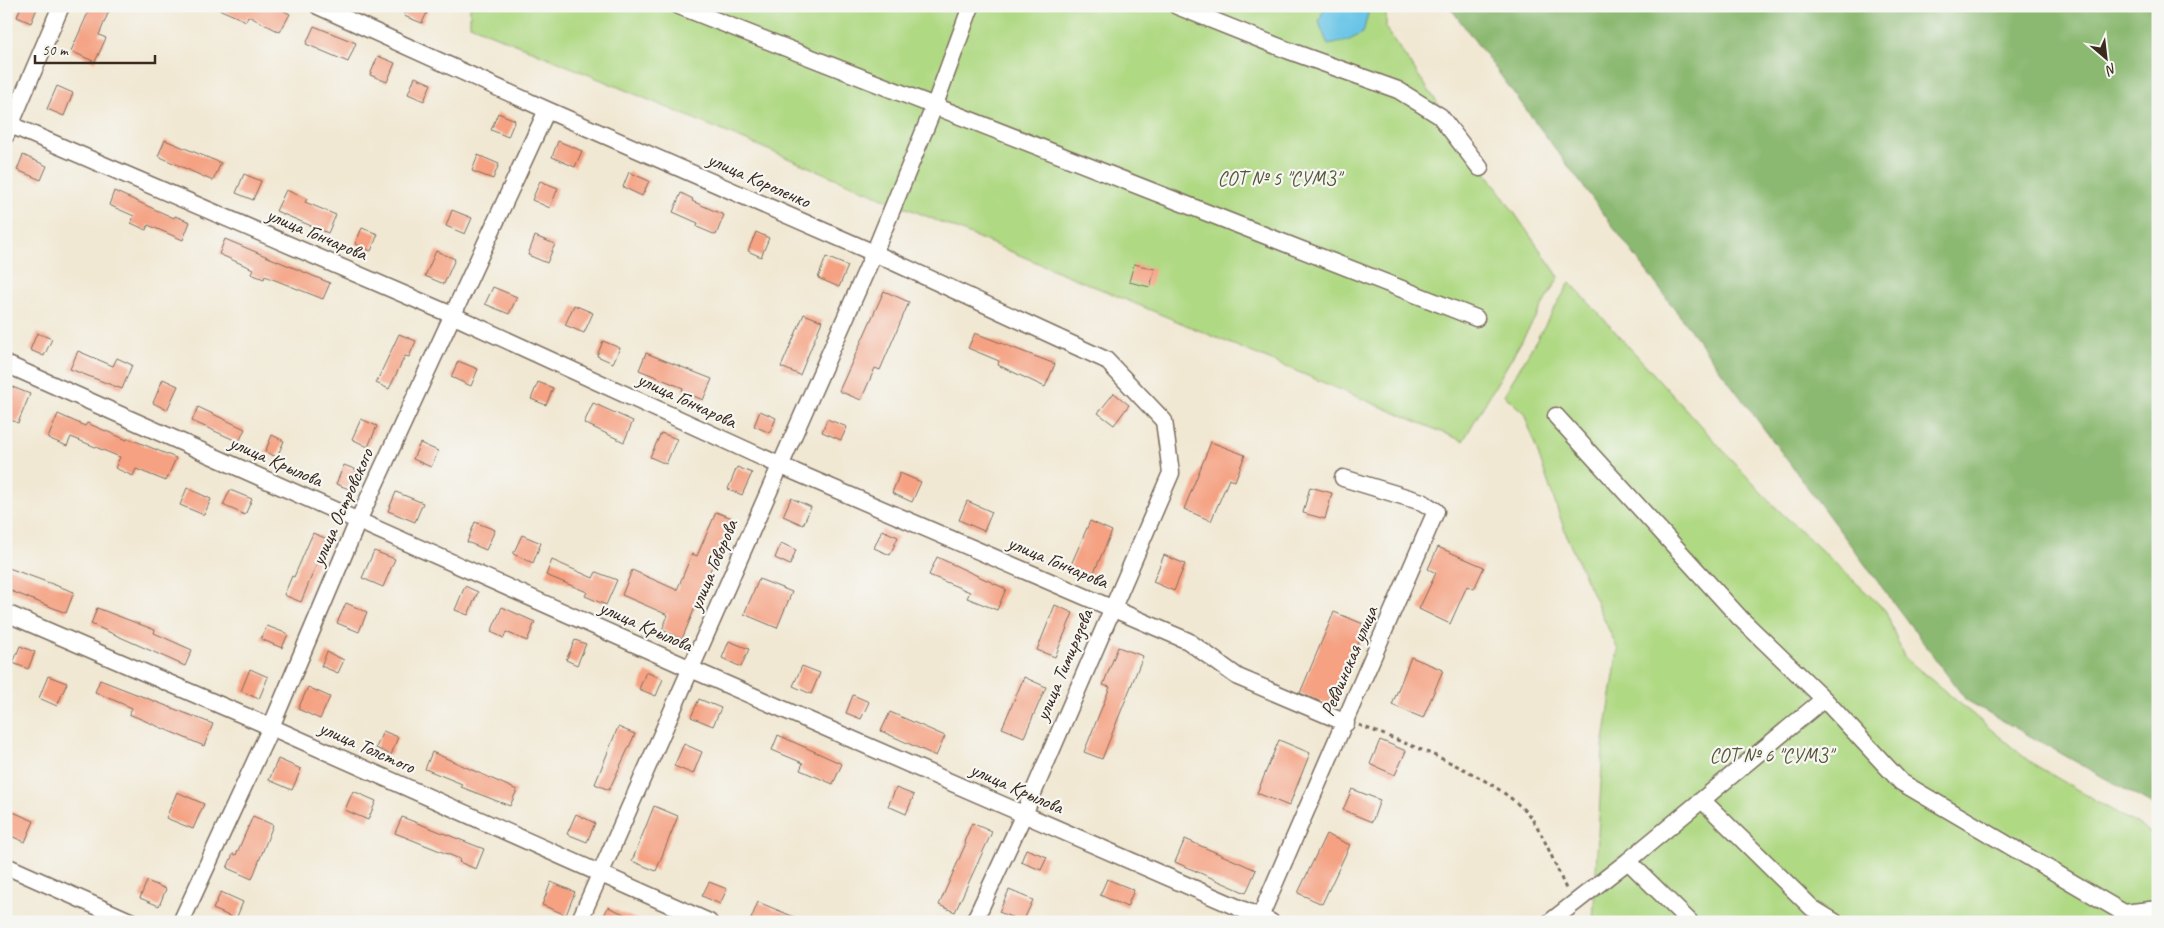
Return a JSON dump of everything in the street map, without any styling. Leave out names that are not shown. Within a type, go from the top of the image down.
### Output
[{"type":"street","points":[[8,128],[62,6]]},
{"type":"street","name":"улица Короленко","points":[[318,6],[547,110],[874,253],[1106,360],[1164,421]]},
{"type":"street","points":[[679,6],[1476,318]]},
{"type":"street","name":"улица Говорова","points":[[579,922],[874,253],[934,107],[971,6]]},
{"type":"street","points":[[1177,6],[1287,50],[1398,90],[1440,116],[1480,168]]},
{"type":"street","name":"улица Островского","points":[[181,922],[271,727],[358,521],[547,110]]},
{"type":"street","name":"улица Гончарова","points":[[8,128],[452,315],[779,465],[1188,641],[1238,677],[1346,721]]},
{"type":"street","name":"улица Крылова","points":[[6,364],[691,669],[1266,919]]},
{"type":"street","points":[[1556,416],[1740,618],[1824,699],[1901,782],[2124,913],[2158,909]]},
{"type":"street","name":"улица Тимирязева","points":[[974,922],[1024,814],[1171,472],[1164,421]]},
{"type":"street","name":"Ревдинская улица","points":[[1266,919],[1346,721],[1436,511],[1422,502],[1343,478]]},
{"type":"street","name":"улица Толстого","points":[[6,613],[271,727],[709,922]]},
{"type":"street","points":[[1550,922],[1628,861],[1824,699]]},
{"type":"street","points":[[1702,800],[1812,908],[1835,922]]},
{"type":"street","points":[[1628,861],[1690,922]]},
{"type":"street","points":[[6,866],[132,922]]},
{"type":"path","points":[[1346,721],[1420,750],[1506,794],[1532,820],[1573,904]]},
{"type":"green space","name":"СОТ № 5 \"СУМЗ\"","points":[[470,6],[1386,6],[1386,29],[1559,277],[1463,441],[470,25]]},
{"type":"green space","points":[[1449,6],[2158,6],[2158,808],[1966,700]]},
{"type":"green space","name":"СОТ № 6 \"СУМЗ\"","points":[[1570,282],[1770,502],[1885,610],[1904,657],[2030,762],[2158,837],[2158,922],[1593,922],[1603,747],[1618,650],[1568,540],[1524,413],[1504,395]]},
{"type":"water","points":[[1325,6],[1370,6],[1363,33],[1347,41],[1328,45],[1319,22]]},
{"type":"building","points":[[21,6],[38,6],[31,23],[17,17]]},
{"type":"building","points":[[91,6],[111,6],[99,35],[106,38],[95,62],[71,51]]},
{"type":"building","points":[[212,6],[274,6],[290,14],[280,32],[248,16],[246,21]]},
{"type":"building","points":[[408,6],[430,6],[422,23],[404,16]]},
{"type":"building","points":[[314,26],[356,43],[348,62],[306,44]]},
{"type":"building","points":[[378,56],[395,63],[387,82],[370,75]]},
{"type":"building","points":[[415,77],[431,84],[424,101],[408,94]]},
{"type":"building","points":[[57,86],[73,93],[64,116],[47,109]]},
{"type":"building","points":[[498,113],[515,120],[508,137],[491,130]]},
{"type":"building","points":[[165,140],[221,163],[213,181],[158,156]]},
{"type":"building","points":[[558,141],[582,151],[575,167],[552,157]]},
{"type":"building","points":[[23,155],[47,166],[41,180],[17,170]]},
{"type":"building","points":[[478,155],[499,164],[493,179],[472,171]]},
{"type":"building","points":[[629,172],[649,181],[642,196],[623,187]]},
{"type":"building","points":[[244,174],[261,181],[253,200],[236,193]]},
{"type":"building","points":[[540,181],[558,188],[550,208],[532,200]]},
{"type":"building","points":[[286,190],[307,199],[305,202],[336,215],[328,233],[276,211]]},
{"type":"building","points":[[114,191],[174,218],[175,216],[190,222],[183,240],[148,225],[146,230],[131,223],[134,216],[109,205]]},
{"type":"building","points":[[681,193],[693,199],[692,201],[724,215],[716,235],[697,227],[698,223],[673,212]]},
{"type":"building","points":[[452,210],[472,218],[465,234],[446,226]]},
{"type":"building","points":[[362,228],[378,234],[371,251],[355,244]]},
{"type":"building","points":[[756,232],[769,238],[761,257],[748,251]]},
{"type":"building","points":[[535,236],[555,244],[547,263],[528,255]]},
{"type":"building","points":[[225,239],[330,283],[323,299],[265,276],[264,279],[251,274],[253,269],[219,254]]},
{"type":"building","points":[[436,251],[455,259],[444,284],[425,276]]},
{"type":"building","points":[[826,257],[848,266],[839,287],[818,278]]},
{"type":"building","points":[[1134,264],[1155,269],[1150,287],[1129,282]]},
{"type":"building","points":[[493,287],[517,297],[509,314],[485,304]]},
{"type":"building","points":[[884,291],[909,302],[880,370],[875,368],[861,400],[839,391]]},
{"type":"building","points":[[574,305],[593,313],[584,333],[565,325]]},
{"type":"building","points":[[804,314],[822,321],[800,375],[781,367]]},
{"type":"building","points":[[37,333],[52,339],[44,356],[30,350]]},
{"type":"building","points":[[975,333],[1055,364],[1045,387],[998,365],[999,361],[968,348]]},
{"type":"building","points":[[399,334],[416,341],[409,357],[405,356],[389,389],[376,383]]},
{"type":"building","points":[[603,341],[620,348],[613,363],[597,356]]},
{"type":"building","points":[[78,351],[113,366],[117,358],[132,365],[122,389],[70,369]]},
{"type":"building","points":[[646,353],[712,379],[703,400],[682,391],[683,388],[639,370]]},
{"type":"building","points":[[458,361],[478,369],[471,386],[451,377]]},
{"type":"building","points":[[163,379],[178,386],[167,410],[153,403]]},
{"type":"building","points":[[538,382],[553,388],[546,405],[531,399]]},
{"type":"building","points":[[10,386],[30,394],[18,423],[6,418],[6,395]]},
{"type":"building","points":[[1114,393],[1129,405],[1114,425],[1098,413]]},
{"type":"building","points":[[593,403],[633,421],[624,442],[584,423]]},
{"type":"building","points":[[198,407],[245,429],[239,442],[192,421]]},
{"type":"building","points":[[760,411],[776,418],[770,433],[754,426]]},
{"type":"building","points":[[58,414],[85,426],[87,423],[127,440],[128,438],[176,458],[166,481],[136,469],[133,476],[115,468],[120,457],[71,437],[67,446],[48,438]]},
{"type":"building","points":[[361,419],[377,426],[368,447],[352,439]]},
{"type":"building","points":[[827,419],[847,427],[841,440],[822,432]]},
{"type":"building","points":[[661,433],[677,439],[666,464],[650,457]]},
{"type":"building","points":[[272,435],[284,441],[277,457],[265,452]]},
{"type":"building","points":[[1211,442],[1245,455],[1235,481],[1229,479],[1211,521],[1184,509]]},
{"type":"building","points":[[420,443],[438,451],[431,467],[413,459]]},
{"type":"building","points":[[344,465],[357,470],[349,489],[336,484]]},
{"type":"building","points":[[737,467],[752,473],[742,495],[728,489]]},
{"type":"building","points":[[900,473],[921,482],[912,502],[892,493]]},
{"type":"building","points":[[1310,487],[1332,493],[1325,519],[1303,513]]},
{"type":"building","points":[[187,488],[211,499],[204,515],[180,505]]},
{"type":"building","points":[[230,490],[252,499],[245,515],[223,505]]},
{"type":"building","points":[[396,492],[423,503],[415,522],[388,511]]},
{"type":"building","points":[[791,498],[811,507],[803,525],[783,516]]},
{"type":"building","points":[[967,501],[992,512],[984,531],[959,520]]},
{"type":"building","points":[[716,512],[732,518],[682,639],[662,630],[668,615],[622,595],[632,570],[677,590],[692,554],[697,556]]},
{"type":"building","points":[[1090,521],[1112,531],[1092,577],[1070,567]]},
{"type":"building","points":[[475,522],[495,530],[486,550],[467,542]]},
{"type":"building","points":[[882,530],[898,537],[890,555],[874,548]]},
{"type":"building","points":[[313,533],[327,539],[301,602],[284,595]]},
{"type":"building","points":[[522,535],[541,543],[533,563],[513,554]]},
{"type":"building","points":[[781,543],[796,550],[790,565],[775,558]]},
{"type":"building","points":[[1438,547],[1484,567],[1474,589],[1467,586],[1450,624],[1419,609],[1436,573],[1428,569]]},
{"type":"building","points":[[374,551],[395,559],[383,587],[362,578]]},
{"type":"building","points":[[1164,555],[1185,564],[1174,591],[1153,582]]},
{"type":"building","points":[[937,557],[1006,589],[997,610],[967,598],[970,592],[929,575]]},
{"type":"building","points":[[552,560],[593,578],[596,572],[617,580],[606,605],[585,596],[587,592],[546,575]]},
{"type":"building","points":[[6,567],[74,592],[66,613],[6,589]]},
{"type":"building","points":[[759,579],[792,592],[777,628],[744,614]]},
{"type":"building","points":[[465,586],[478,592],[468,615],[455,610]]},
{"type":"building","points":[[346,603],[367,612],[359,632],[337,623]]},
{"type":"building","points":[[1055,605],[1073,613],[1055,657],[1037,650]]},
{"type":"building","points":[[502,607],[535,622],[527,641],[506,632],[504,638],[491,632]]},
{"type":"building","points":[[97,608],[155,630],[154,633],[192,650],[185,666],[91,624]]},
{"type":"building","points":[[1334,612],[1366,625],[1333,707],[1300,693]]},
{"type":"building","points":[[267,626],[288,634],[282,648],[261,639]]},
{"type":"building","points":[[575,640],[586,644],[577,665],[566,660]]},
{"type":"building","points":[[729,641],[749,649],[741,667],[722,658]]},
{"type":"building","points":[[20,646],[35,652],[28,669],[13,663]]},
{"type":"building","points":[[1118,647],[1143,656],[1102,759],[1084,752],[1110,687],[1103,685]]},
{"type":"building","points":[[327,652],[344,660],[338,673],[321,666]]},
{"type":"building","points":[[1411,657],[1443,670],[1423,718],[1392,705]]},
{"type":"building","points":[[802,666],[820,673],[811,694],[793,686]]},
{"type":"building","points":[[250,669],[268,677],[259,699],[241,691]]},
{"type":"building","points":[[646,672],[663,679],[656,696],[639,689]]},
{"type":"building","points":[[48,676],[67,683],[57,706],[39,698]]},
{"type":"building","points":[[1024,677],[1046,687],[1024,737],[1002,728]]},
{"type":"building","points":[[100,680],[213,724],[204,746],[129,714],[132,708],[95,692]]},
{"type":"building","points":[[308,687],[330,697],[320,719],[298,709]]},
{"type":"building","points":[[853,695],[869,702],[861,719],[846,713]]},
{"type":"building","points":[[699,699],[721,708],[713,726],[691,717]]},
{"type":"building","points":[[890,712],[945,736],[936,756],[881,731]]},
{"type":"building","points":[[618,727],[635,734],[609,790],[595,784]]},
{"type":"building","points":[[383,731],[398,737],[391,755],[376,748]]},
{"type":"building","points":[[778,735],[842,764],[833,784],[800,770],[803,763],[772,750]]},
{"type":"building","points":[[1279,740],[1310,753],[1289,806],[1257,793]]},
{"type":"building","points":[[1380,740],[1406,751],[1395,775],[1370,764]]},
{"type":"building","points":[[684,744],[702,752],[693,774],[674,766]]},
{"type":"building","points":[[432,752],[517,790],[510,806],[461,787],[462,784],[425,769]]},
{"type":"building","points":[[278,759],[301,769],[292,790],[269,780]]},
{"type":"building","points":[[896,788],[914,795],[906,814],[888,806]]},
{"type":"building","points":[[1352,789],[1380,800],[1372,822],[1343,810]]},
{"type":"building","points":[[353,791],[376,801],[368,820],[345,810]]},
{"type":"building","points":[[177,792],[204,804],[193,829],[166,818]]},
{"type":"building","points":[[654,806],[678,816],[656,871],[632,861]]},
{"type":"building","points":[[6,809],[34,821],[25,842],[6,834]]},
{"type":"building","points":[[576,814],[595,823],[587,842],[567,834]]},
{"type":"building","points":[[253,816],[273,825],[252,879],[227,868],[233,854],[236,855]]},
{"type":"building","points":[[402,817],[484,849],[476,869],[459,862],[460,859],[395,833]]},
{"type":"building","points":[[972,823],[992,832],[955,912],[939,905],[966,843],[964,842]]},
{"type":"building","points":[[1326,834],[1350,845],[1322,904],[1298,893]]},
{"type":"building","points":[[1185,839],[1256,870],[1246,893],[1175,862]]},
{"type":"building","points":[[1026,849],[1047,857],[1041,870],[1021,862]]},
{"type":"building","points":[[1107,879],[1134,890],[1127,907],[1100,895]]},
{"type":"building","points":[[147,881],[166,889],[159,906],[140,898]]},
{"type":"building","points":[[551,882],[575,892],[566,915],[542,905]]},
{"type":"building","points":[[709,882],[727,889],[720,904],[702,896]]},
{"type":"building","points":[[1009,890],[1033,900],[1023,922],[999,912]]},
{"type":"building","points":[[221,892],[243,902],[236,919],[213,909]]},
{"type":"building","points":[[758,902],[804,922],[759,922],[751,919]]},
{"type":"building","points":[[608,907],[642,922],[601,922]]}]
